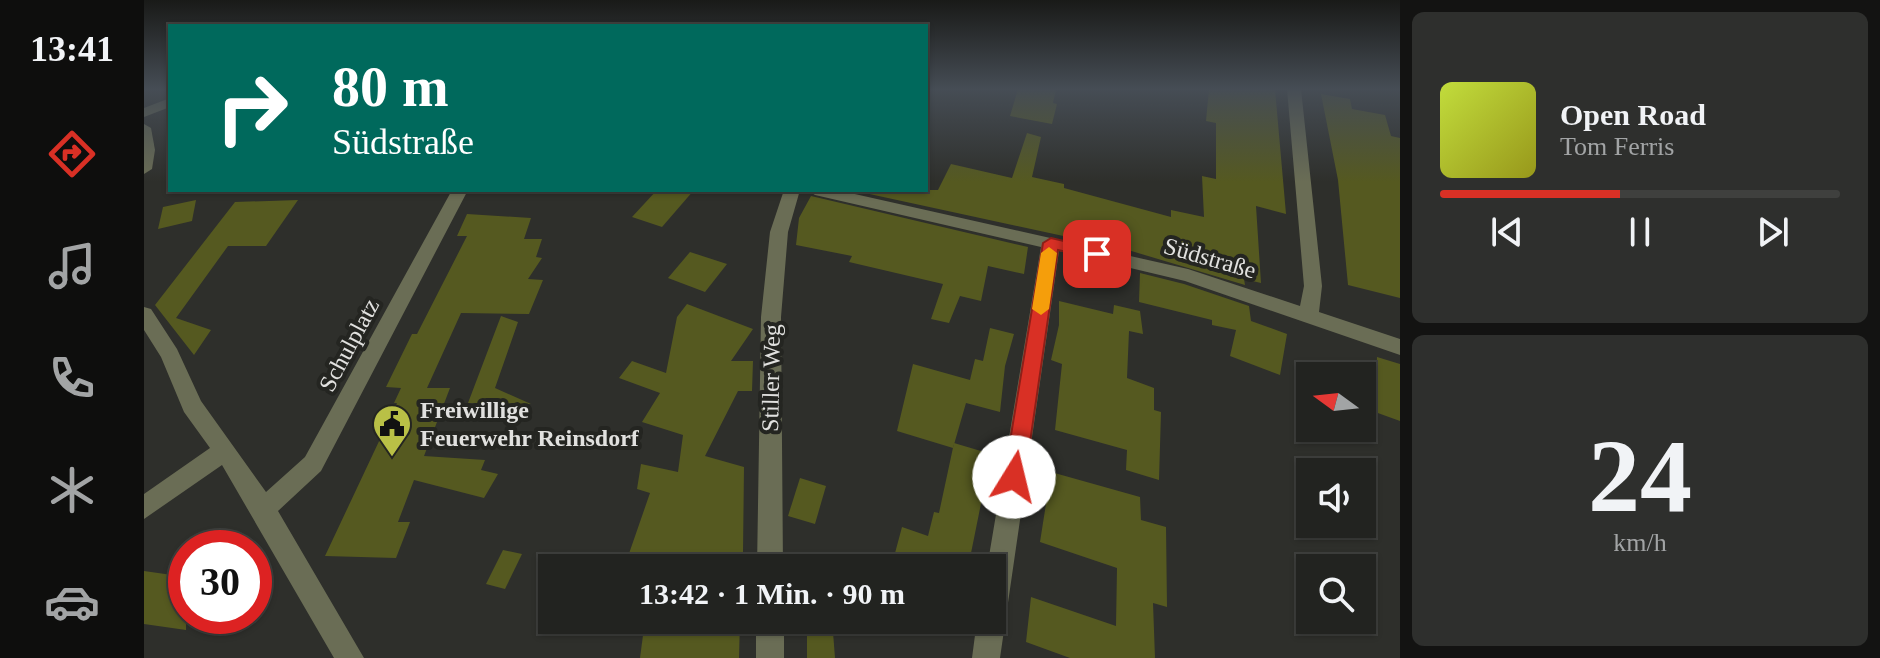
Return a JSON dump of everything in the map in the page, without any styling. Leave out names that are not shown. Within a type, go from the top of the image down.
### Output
[{"type":"street","points":[[1297,120],[1313,286],[1309,314]]},
{"type":"street","points":[[144,128],[147,150],[144,169]]},
{"type":"street","name":"Schulplatz","points":[[263,508],[313,464],[459,192]]},
{"type":"street","name":"Stiller Weg","points":[[770,554],[771,317],[779,232],[791,192]]},
{"type":"street","name":"Südstraße","points":[[824,192],[1188,275],[1400,347]]},
{"type":"street","points":[[1002,554],[1051,243]]},
{"type":"street","points":[[144,314],[179,375],[192,406],[263,508],[350,658]]},
{"type":"street","points":[[144,508],[225,450]]},
{"type":"street","points":[[770,634],[770,658]]},
{"type":"street","points":[[986,658],[990,634]]},
{"type":"building","points":[[1029,120],[1053,120],[1052,124]]},
{"type":"building","points":[[1278,120],[1286,214],[1256,206],[1261,283],[1244,279],[1245,285],[1128,250],[860,192],[938,190],[951,164],[1012,178],[1027,133],[1041,137],[1032,177],[1171,217],[1171,210],[1204,217],[1202,176],[1216,179],[1216,123],[1206,121]]},
{"type":"building","points":[[1326,120],[1386,120],[1391,136],[1400,138],[1400,298],[1348,285],[1338,180]]},
{"type":"building","points":[[655,192],[692,192],[662,227],[632,217]]},
{"type":"building","points":[[811,196],[1028,247],[1024,274],[988,266],[981,301],[960,296],[949,323],[931,319],[943,284],[849,262],[852,256],[796,245],[799,218]]},
{"type":"building","points":[[196,200],[192,221],[158,229],[163,207]]},
{"type":"building","points":[[298,200],[266,246],[228,246],[176,318],[211,330],[194,355],[155,305],[235,202]]},
{"type":"building","points":[[467,214],[531,218],[524,239],[542,239],[536,257],[542,258],[528,279],[543,280],[529,314],[461,313],[427,388],[450,388],[424,456],[485,460],[481,470],[498,474],[484,498],[414,480],[398,522],[410,522],[396,558],[325,556],[397,403],[394,403],[401,388],[386,387],[467,236],[457,236]]},
{"type":"building","points":[[690,252],[727,264],[705,292],[668,278]]},
{"type":"building","points":[[1140,273],[1249,306],[1251,321],[1287,334],[1280,375],[1230,356],[1236,330],[1212,325],[1212,320],[1139,302]]},
{"type":"building","points":[[1059,301],[1113,314],[1114,305],[1140,311],[1143,334],[1129,331],[1127,378],[1154,388],[1154,410],[1161,412],[1159,480],[1126,470],[1127,450],[1055,430],[1062,364],[1051,360],[1059,325]]},
{"type":"building","points":[[687,304],[753,329],[731,361],[753,361],[752,391],[738,391],[705,456],[744,467],[743,553],[629,554],[650,493],[637,489],[641,464],[678,472],[683,435],[642,422],[660,393],[619,378],[632,361],[666,373],[677,317]]},
{"type":"building","points":[[501,316],[518,322],[495,388],[531,404],[468,403]]},
{"type":"building","points":[[990,328],[1014,334],[1005,366],[1000,412],[966,403],[953,448],[897,431],[913,364],[970,380],[975,359],[983,361]]},
{"type":"building","points":[[1377,357],[1400,364],[1400,421],[1376,412]]},
{"type":"building","points":[[954,443],[991,454],[971,554],[895,554],[902,527],[928,536],[934,512],[939,513]]},
{"type":"building","points":[[1051,472],[1140,497],[1141,520],[1166,527],[1167,607],[1153,603],[1155,658],[1070,658],[1026,642],[1031,597],[1116,626],[1117,568],[1040,542]]},
{"type":"building","points":[[800,478],[826,486],[815,524],[788,516]]},
{"type":"building","points":[[503,550],[522,554],[505,589],[486,584]]},
{"type":"building","points":[[144,571],[168,574],[168,627],[144,624]]},
{"type":"building","points":[[643,634],[740,634],[739,658],[640,658]]},
{"type":"building","points":[[807,634],[833,634],[835,658],[807,658]]},
{"type":"slow traffic","points":[[1041,309],[1049,253]]},
{"type":"place","name":"Freiwillige Feuerwehr Reinsdorf","points":[[392,458]]},
{"type":"route","points":[[1014,477],[1051,243],[1097,254]]}]
